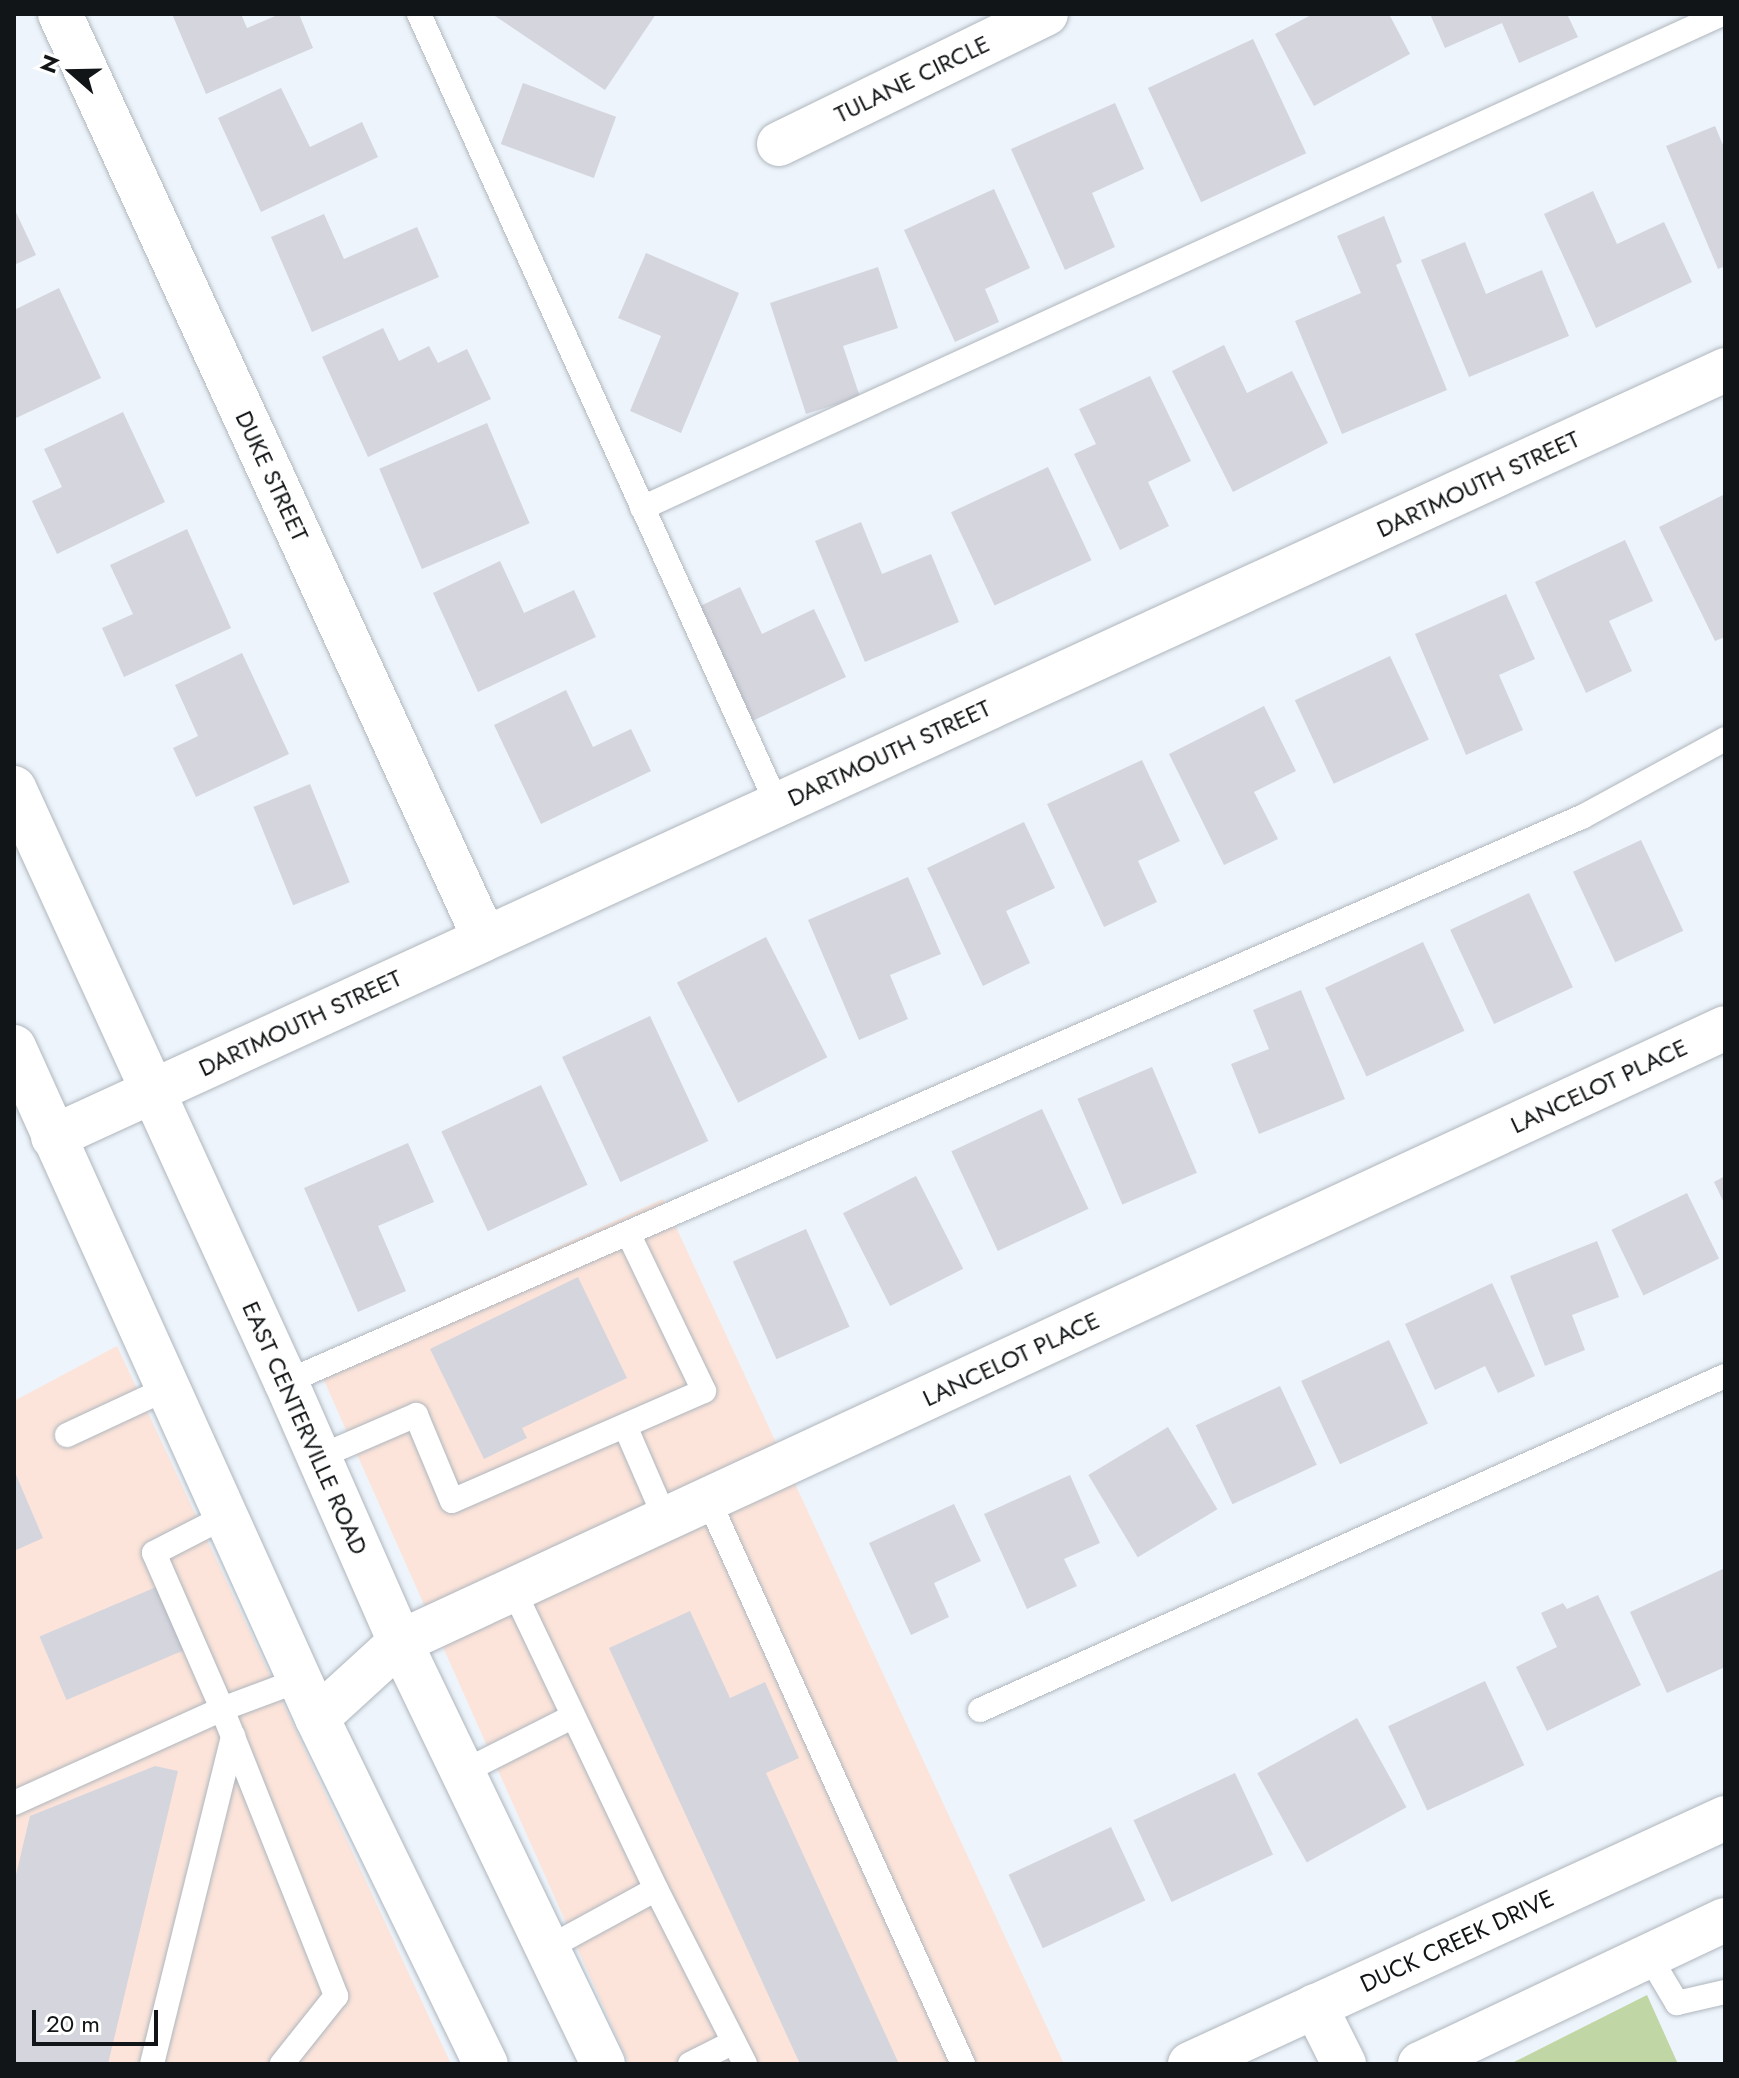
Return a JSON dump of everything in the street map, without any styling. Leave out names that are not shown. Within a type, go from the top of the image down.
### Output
[{"type":"street","name":"DUKE STREET","points":[[60,14],[484,937]]},
{"type":"street","name":"TULANE CIRCLE","points":[[779,144],[1046,14]]},
{"type":"street","name":"DARTMOUTH STREET","points":[[53,1137],[1725,370]]},
{"type":"street","name":"EAST CENTERVILLE ROAD","points":[[14,788],[286,1382],[400,1642],[603,2064]]},
{"type":"street","name":"LANCELOT PLACE","points":[[308,1699],[400,1642],[512,1587],[1725,1028]]},
{"type":"street","points":[[14,1047],[308,1699],[486,2064]]},
{"type":"street","name":"DUCK CREEK DRIVE","points":[[1190,2064],[1725,1818]]},
{"type":"street","points":[[1420,2064],[1725,1920]]},
{"type":"street","points":[[1315,2006],[1344,2064]]},
{"type":"lane","points":[[419,14],[777,804]]},
{"type":"lane","points":[[642,508],[1722,14]]},
{"type":"lane","points":[[286,1382],[1582,817],[1725,739]]},
{"type":"lane","points":[[319,1457],[416,1415],[452,1501],[704,1391],[628,1233]]},
{"type":"lane","points":[[980,1710],[1725,1376]]},
{"type":"lane","points":[[67,1435],[168,1388]]},
{"type":"lane","points":[[625,1426],[665,1518]]},
{"type":"lane","points":[[708,1499],[963,2064]]},
{"type":"lane","points":[[226,1516],[154,1553],[222,1709],[336,1996],[282,2064]]},
{"type":"lane","points":[[512,1587],[656,1889],[745,2064]]},
{"type":"lane","points":[[14,1803],[222,1709],[308,1699]]},
{"type":"lane","points":[[463,1772],[572,1717]]},
{"type":"lane","points":[[152,2064],[233,1736]]},
{"type":"lane","points":[[548,1948],[656,1889]]},
{"type":"lane","points":[[1649,1956],[1677,2003],[1725,1992]]},
{"type":"lane","points":[[690,2064],[734,2042]]},
{"type":"shaded area","points":[[663,1199],[1064,2064],[629,2064],[314,1358]]},
{"type":"shaded area","points":[[117,1346],[451,2064],[14,2064],[14,1401]]},
{"type":"green space","points":[[1647,1995],[1678,2064],[1510,2064]]},
{"type":"building","points":[[172,14],[241,14],[247,28],[280,14],[299,14],[313,48],[206,94]]},
{"type":"building","points":[[492,14],[656,14],[605,90]]},
{"type":"building","points":[[1313,14],[1389,14],[1410,54],[1314,106],[1275,34]]},
{"type":"building","points":[[1430,14],[1567,14],[1578,37],[1519,63],[1502,23],[1445,48]]},
{"type":"building","points":[[1253,39],[1306,153],[1201,202],[1148,88]]},
{"type":"building","points":[[523,83],[616,117],[594,178],[501,144]]},
{"type":"building","points":[[281,88],[310,147],[362,122],[378,157],[261,212],[218,118]]},
{"type":"building","points":[[1115,103],[1144,169],[1092,193],[1115,247],[1065,270],[1011,149]]},
{"type":"building","points":[[1715,126],[1725,150],[1725,266],[1718,269],[1666,146]]},
{"type":"building","points":[[994,189],[1030,268],[985,289],[999,322],[955,342],[904,230]]},
{"type":"building","points":[[1593,191],[1617,244],[1664,222],[1692,282],[1596,328],[1544,214]]},
{"type":"building","points":[[14,208],[36,255],[14,265]]},
{"type":"building","points":[[324,214],[344,259],[417,227],[439,277],[312,332],[271,237]]},
{"type":"building","points":[[1384,216],[1402,262],[1396,265],[1447,390],[1342,434],[1295,321],[1361,293],[1337,236]]},
{"type":"building","points":[[1465,242],[1486,294],[1542,270],[1569,336],[1469,377],[1421,260]]},
{"type":"building","points":[[646,253],[739,293],[681,433],[630,411],[661,336],[618,318]]},
{"type":"building","points":[[878,267],[898,328],[843,346],[860,397],[806,414],[770,303]]},
{"type":"building","points":[[59,288],[101,378],[14,419],[14,310]]},
{"type":"building","points":[[383,328],[399,361],[429,346],[438,363],[467,349],[491,399],[368,457],[322,357]]},
{"type":"building","points":[[1224,345],[1247,393],[1292,371],[1328,443],[1233,492],[1172,371]]},
{"type":"building","points":[[1150,376],[1191,461],[1148,482],[1169,526],[1120,550],[1074,454],[1096,444],[1079,409]]},
{"type":"building","points":[[123,412],[165,502],[57,554],[32,501],[62,487],[44,449]]},
{"type":"building","points":[[487,423],[530,523],[422,569],[379,469]]},
{"type":"building","points":[[1048,467],[1092,560],[995,606],[951,512]]},
{"type":"building","points":[[1725,494],[1725,637],[1715,641],[1659,527]]},
{"type":"building","points":[[861,522],[882,574],[931,554],[959,622],[865,662],[815,541]]},
{"type":"building","points":[[187,529],[231,628],[124,677],[102,628],[133,614],[110,565]]},
{"type":"building","points":[[1625,540],[1653,601],[1609,621],[1632,671],[1586,693],[1535,582]]},
{"type":"building","points":[[500,561],[524,613],[574,590],[596,637],[478,692],[433,593]]},
{"type":"building","points":[[740,587],[762,634],[814,609],[846,677],[746,724],[692,610]]},
{"type":"building","points":[[1506,594],[1535,659],[1499,675],[1523,730],[1466,755],[1415,634]]},
{"type":"building","points":[[242,653],[289,754],[196,797],[173,748],[198,736],[175,685]]},
{"type":"building","points":[[1390,656],[1429,739],[1334,784],[1295,700]]},
{"type":"building","points":[[566,690],[593,747],[631,729],[651,771],[541,824],[494,725]]},
{"type":"building","points":[[1264,706],[1296,771],[1254,792],[1278,839],[1224,865],[1169,754]]},
{"type":"building","points":[[1142,760],[1180,841],[1138,861],[1157,902],[1104,927],[1047,804]]},
{"type":"building","points":[[310,784],[350,882],[293,905],[253,807]]},
{"type":"building","points":[[1024,822],[1055,888],[1006,911],[1030,963],[983,986],[927,868]]},
{"type":"building","points":[[1641,840],[1683,931],[1615,962],[1573,872]]},
{"type":"building","points":[[908,877],[941,954],[890,975],[908,1019],[859,1040],[808,920]]},
{"type":"building","points":[[1529,893],[1573,987],[1494,1024],[1450,930]]},
{"type":"building","points":[[766,937],[827,1057],[738,1103],[677,982]]},
{"type":"building","points":[[1423,942],[1464,1031],[1367,1076],[1325,988]]},
{"type":"building","points":[[1301,990],[1345,1099],[1259,1134],[1231,1064],[1269,1049],[1253,1010]]},
{"type":"building","points":[[650,1016],[708,1141],[620,1182],[562,1057]]},
{"type":"building","points":[[1152,1067],[1197,1173],[1122,1205],[1077,1099]]},
{"type":"building","points":[[541,1085],[587,1185],[488,1231],[441,1131]]},
{"type":"building","points":[[1042,1109],[1088,1209],[998,1251],[951,1151]]},
{"type":"building","points":[[408,1143],[434,1202],[378,1226],[406,1291],[358,1312],[304,1188]]},
{"type":"building","points":[[916,1176],[963,1269],[890,1306],[843,1213]]},
{"type":"building","points":[[1725,1176],[1725,1205],[1714,1182]]},
{"type":"building","points":[[1687,1193],[1719,1259],[1644,1295],[1612,1230]]},
{"type":"building","points":[[806,1229],[850,1327],[776,1359],[733,1262]]},
{"type":"building","points":[[1597,1241],[1619,1297],[1572,1315],[1585,1350],[1545,1366],[1510,1276]]},
{"type":"building","points":[[578,1277],[627,1378],[522,1428],[527,1438],[484,1459],[430,1349]]},
{"type":"building","points":[[1492,1283],[1535,1376],[1498,1393],[1485,1366],[1435,1390],[1405,1324]]},
{"type":"building","points":[[1389,1340],[1428,1423],[1340,1464],[1301,1381]]},
{"type":"building","points":[[1280,1386],[1317,1465],[1232,1504],[1196,1425]]},
{"type":"building","points":[[1168,1427],[1217,1509],[1138,1557],[1088,1475]]},
{"type":"building","points":[[14,1470],[43,1538],[14,1551]]},
{"type":"building","points":[[1070,1475],[1100,1543],[1064,1559],[1077,1586],[1027,1609],[984,1514]]},
{"type":"building","points":[[954,1504],[981,1561],[934,1583],[949,1617],[911,1635],[869,1543]]},
{"type":"building","points":[[1725,1568],[1725,1667],[1667,1693],[1630,1612]]},
{"type":"building","points":[[161,1585],[188,1649],[66,1700],[39,1637]]},
{"type":"building","points":[[1598,1595],[1641,1685],[1547,1731],[1516,1667],[1557,1647],[1541,1613],[1563,1603],[1567,1609]]},
{"type":"building","points":[[690,1611],[730,1698],[765,1682],[799,1758],[766,1773],[899,2064],[800,2064],[609,1648]]},
{"type":"building","points":[[1485,1681],[1524,1765],[1427,1811],[1388,1726]]},
{"type":"building","points":[[1357,1718],[1406,1807],[1307,1862],[1257,1773]]},
{"type":"building","points":[[155,1766],[178,1771],[108,2064],[14,2064],[14,1883],[30,1816]]},
{"type":"building","points":[[1235,1773],[1273,1855],[1172,1902],[1133,1820]]},
{"type":"building","points":[[1111,1827],[1145,1900],[1043,1948],[1009,1875]]}]
